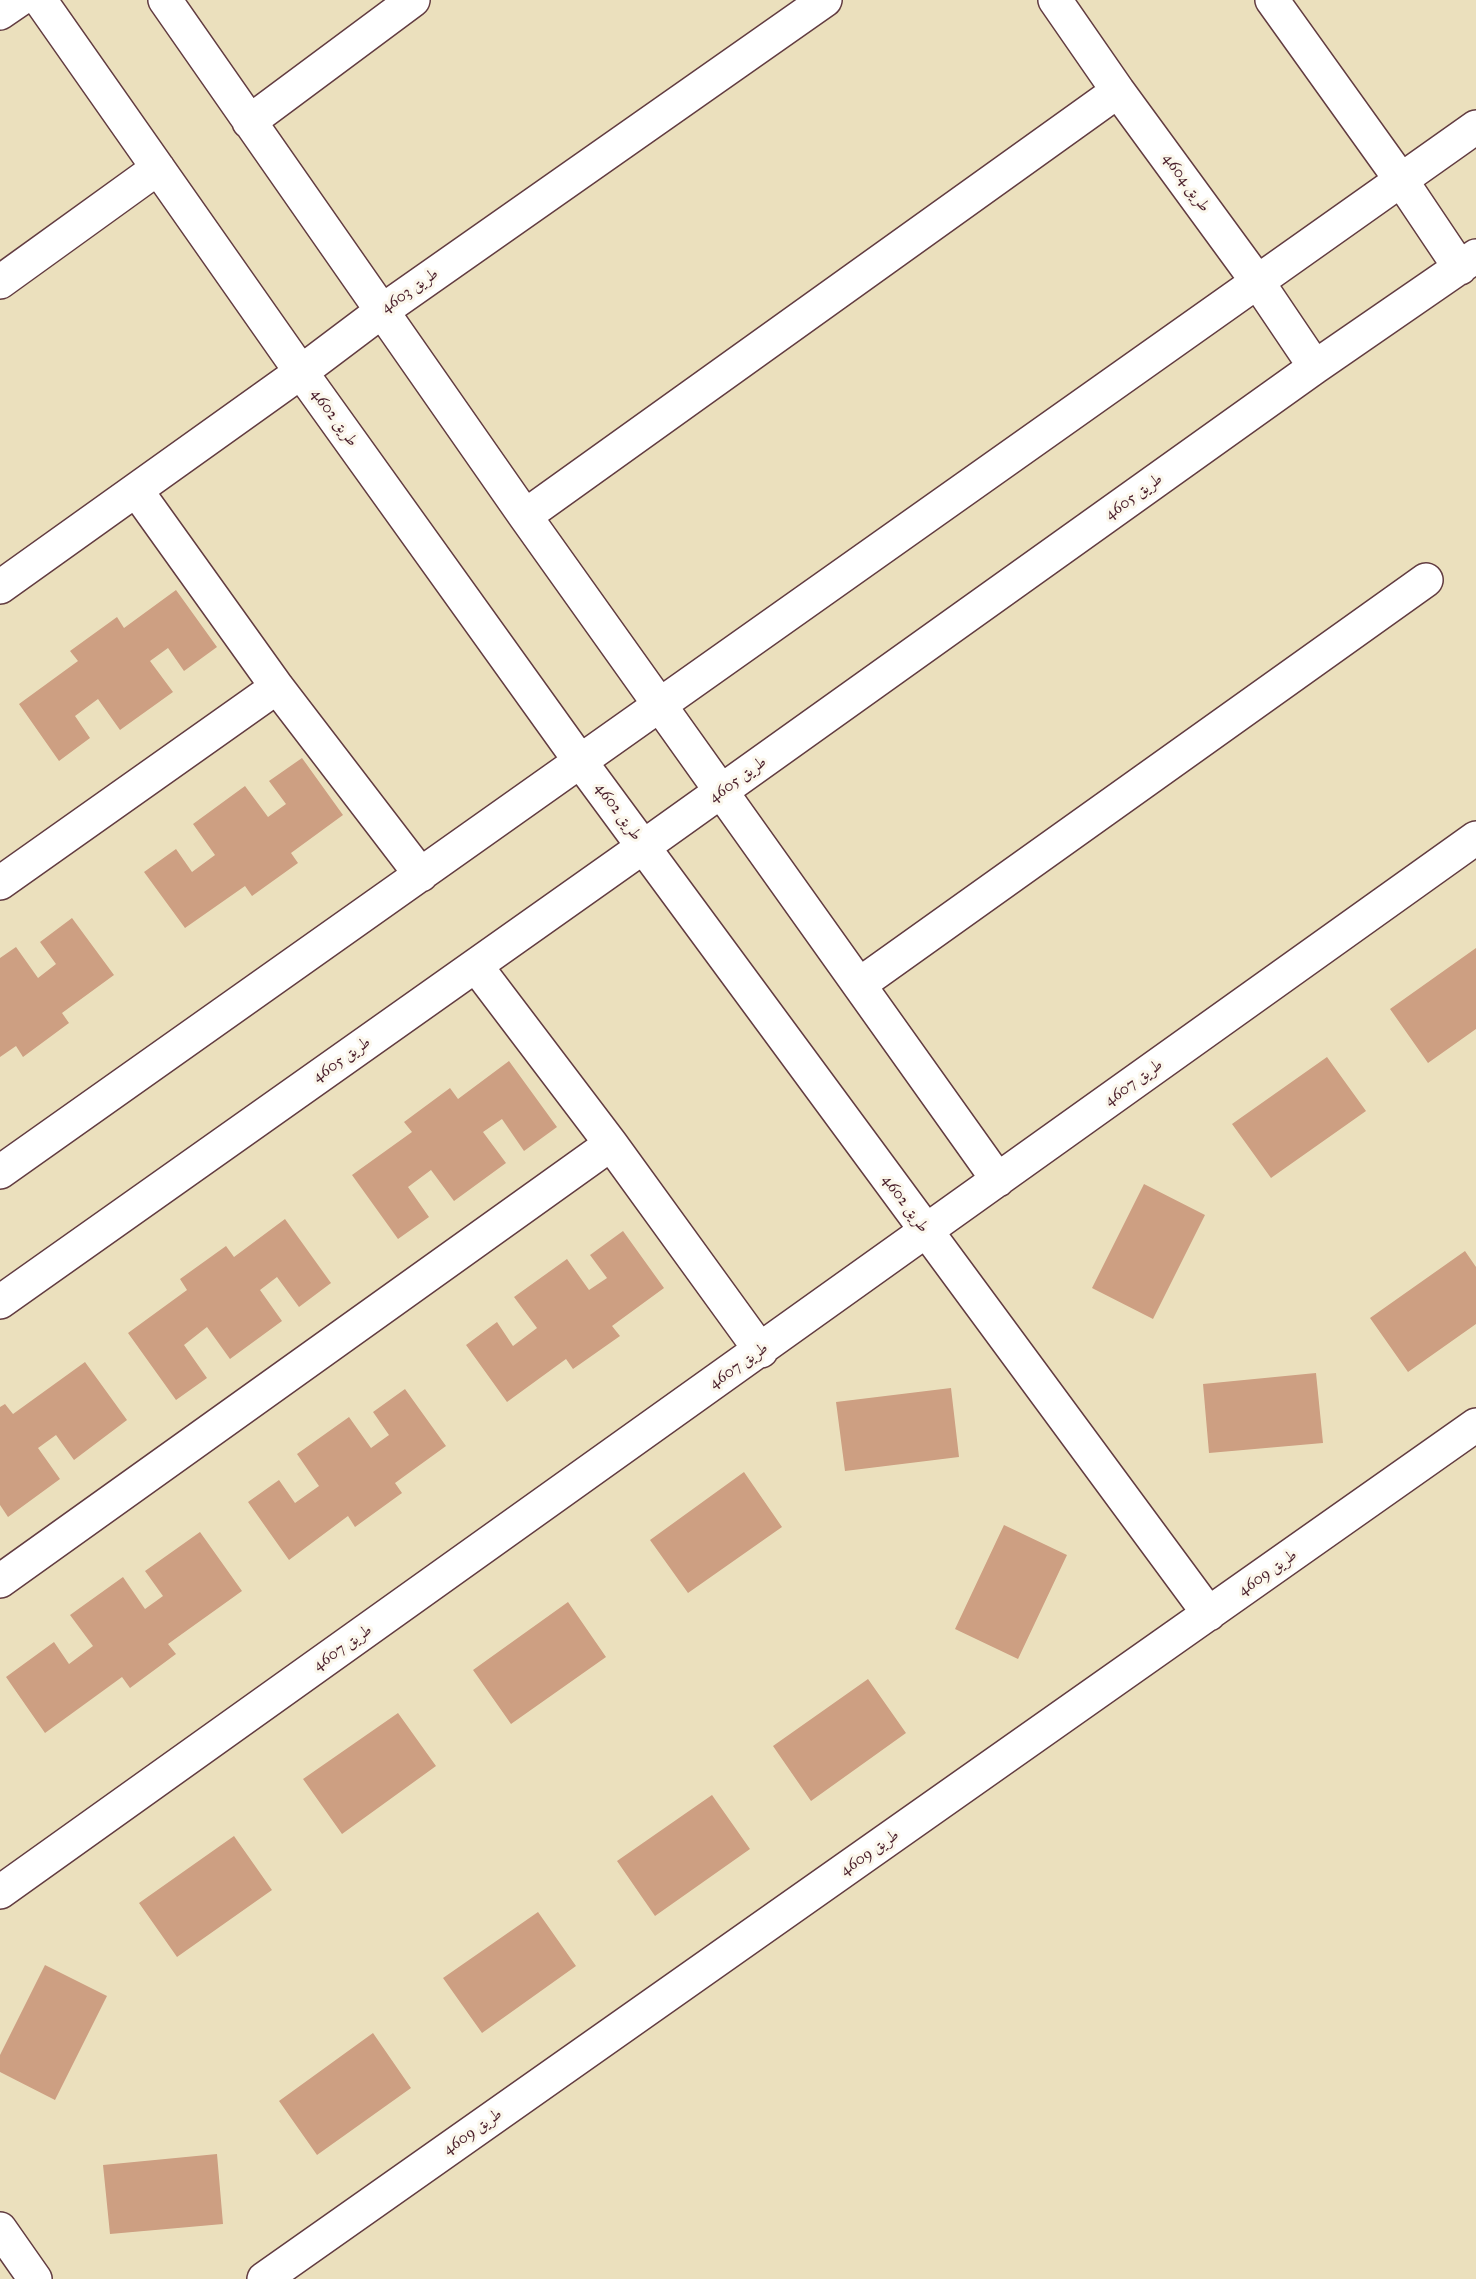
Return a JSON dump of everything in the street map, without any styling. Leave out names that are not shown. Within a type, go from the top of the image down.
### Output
[{"type":"street","points":[[0,14],[19,0]]},
{"type":"street","name":"طريق 4602","points":[[40,0],[301,372],[580,761],[1209,1614]]},
{"type":"street","points":[[165,0],[525,516],[998,1180]]},
{"type":"street","points":[[249,122],[413,0]]},
{"type":"street","name":"طريق 4603","points":[[0,587],[301,372],[382,311],[825,0]]},
{"type":"street","name":"طريق 4604","points":[[1055,0],[1118,91],[1257,280],[1315,368]]},
{"type":"street","points":[[1272,0],[1401,180],[1468,262]]},
{"type":"street","points":[[525,516],[1118,91]]},
{"type":"street","points":[[0,1172],[1476,127]]},
{"type":"street","points":[[0,282],[158,168]]},
{"type":"street","name":"طريق 4605","points":[[0,1302],[723,791],[1315,368],[1468,262]]},
{"type":"street","points":[[136,490],[277,687],[421,875]]},
{"type":"street","points":[[860,984],[1426,580]]},
{"type":"street","points":[[0,883],[277,687]]},
{"type":"street","name":"طريق 4607","points":[[0,1892],[761,1351],[1476,838]]},
{"type":"street","points":[[476,966],[761,1351]]},
{"type":"street","points":[[0,1581],[610,1144]]},
{"type":"street","name":"طريق 4609","points":[[264,2279],[1476,1425]]},
{"type":"street","points":[[0,2229],[35,2279]]},
{"type":"building","points":[[176,590],[217,647],[184,671],[168,648],[150,661],[173,692],[120,730],[98,699],[75,716],[90,738],[59,761],[19,704],[78,661],[70,651],[117,617],[124,628]]},
{"type":"building","points":[[302,758],[343,815],[291,853],[298,863],[252,896],[245,886],[185,928],[144,872],[176,849],[192,872],[215,855],[193,824],[245,786],[268,817],[286,804],[269,781]]},
{"type":"building","points":[[72,918],[114,975],[62,1013],[69,1023],[23,1057],[16,1046],[0,1057],[0,958],[16,947],[38,978],[56,964],[40,942]]},
{"type":"building","points":[[1476,948],[1476,1029],[1428,1063],[1390,1009]]},
{"type":"building","points":[[1327,1057],[1366,1111],[1271,1178],[1232,1124]]},
{"type":"building","points":[[509,1061],[557,1127],[524,1151],[502,1119],[483,1132],[506,1163],[454,1201],[431,1170],[408,1187],[429,1217],[398,1239],[352,1175],[412,1132],[404,1122],[450,1088],[458,1099]]},
{"type":"building","points":[[1144,1184],[1205,1215],[1153,1319],[1092,1288]]},
{"type":"building","points":[[285,1219],[331,1283],[299,1307],[277,1277],[260,1290],[282,1321],[230,1359],[207,1327],[184,1345],[207,1378],[176,1400],[128,1333],[187,1290],[180,1279],[226,1246],[234,1257]]},
{"type":"building","points":[[623,1231],[664,1288],[612,1326],[620,1336],[573,1369],[566,1359],[507,1402],[466,1345],[497,1322],[513,1346],[537,1328],[514,1297],[567,1259],[589,1290],[607,1278],[590,1255]]},
{"type":"building","points":[[1465,1251],[1476,1267],[1476,1324],[1408,1372],[1370,1318]]},
{"type":"building","points":[[85,1362],[127,1420],[74,1460],[56,1435],[38,1448],[60,1479],[8,1517],[0,1505],[0,1407],[5,1404],[13,1414]]},
{"type":"building","points":[[1316,1373],[1323,1443],[1209,1453],[1203,1384]]},
{"type":"building","points":[[951,1388],[959,1457],[845,1471],[836,1402]]},
{"type":"building","points":[[405,1389],[446,1446],[395,1483],[402,1493],[355,1527],[348,1516],[289,1560],[248,1502],[279,1480],[295,1503],[319,1486],[297,1454],[349,1417],[371,1448],[389,1435],[373,1412]]},
{"type":"building","points":[[744,1472],[782,1527],[688,1593],[650,1540]]},
{"type":"building","points":[[1004,1525],[1067,1555],[1018,1659],[955,1629]]},
{"type":"building","points":[[200,1532],[242,1591],[168,1644],[176,1654],[130,1688],[122,1677],[45,1733],[6,1677],[54,1642],[69,1664],[93,1646],[70,1615],[123,1577],[145,1609],[163,1596],[145,1571]]},
{"type":"building","points":[[568,1602],[606,1657],[511,1724],[473,1670]]},
{"type":"building","points":[[868,1679],[906,1733],[811,1801],[773,1746]]},
{"type":"building","points":[[398,1713],[436,1766],[342,1834],[303,1779]]},
{"type":"building","points":[[712,1795],[750,1849],[655,1916],[617,1861]]},
{"type":"building","points":[[234,1836],[272,1890],[177,1957],[139,1903]]},
{"type":"building","points":[[538,1912],[576,1966],[482,2033],[443,1978]]},
{"type":"building","points":[[45,1965],[107,1996],[55,2100],[0,2072],[0,2055]]},
{"type":"building","points":[[373,2033],[411,2088],[317,2155],[279,2101]]},
{"type":"building","points":[[217,2154],[223,2224],[110,2234],[103,2165]]}]
